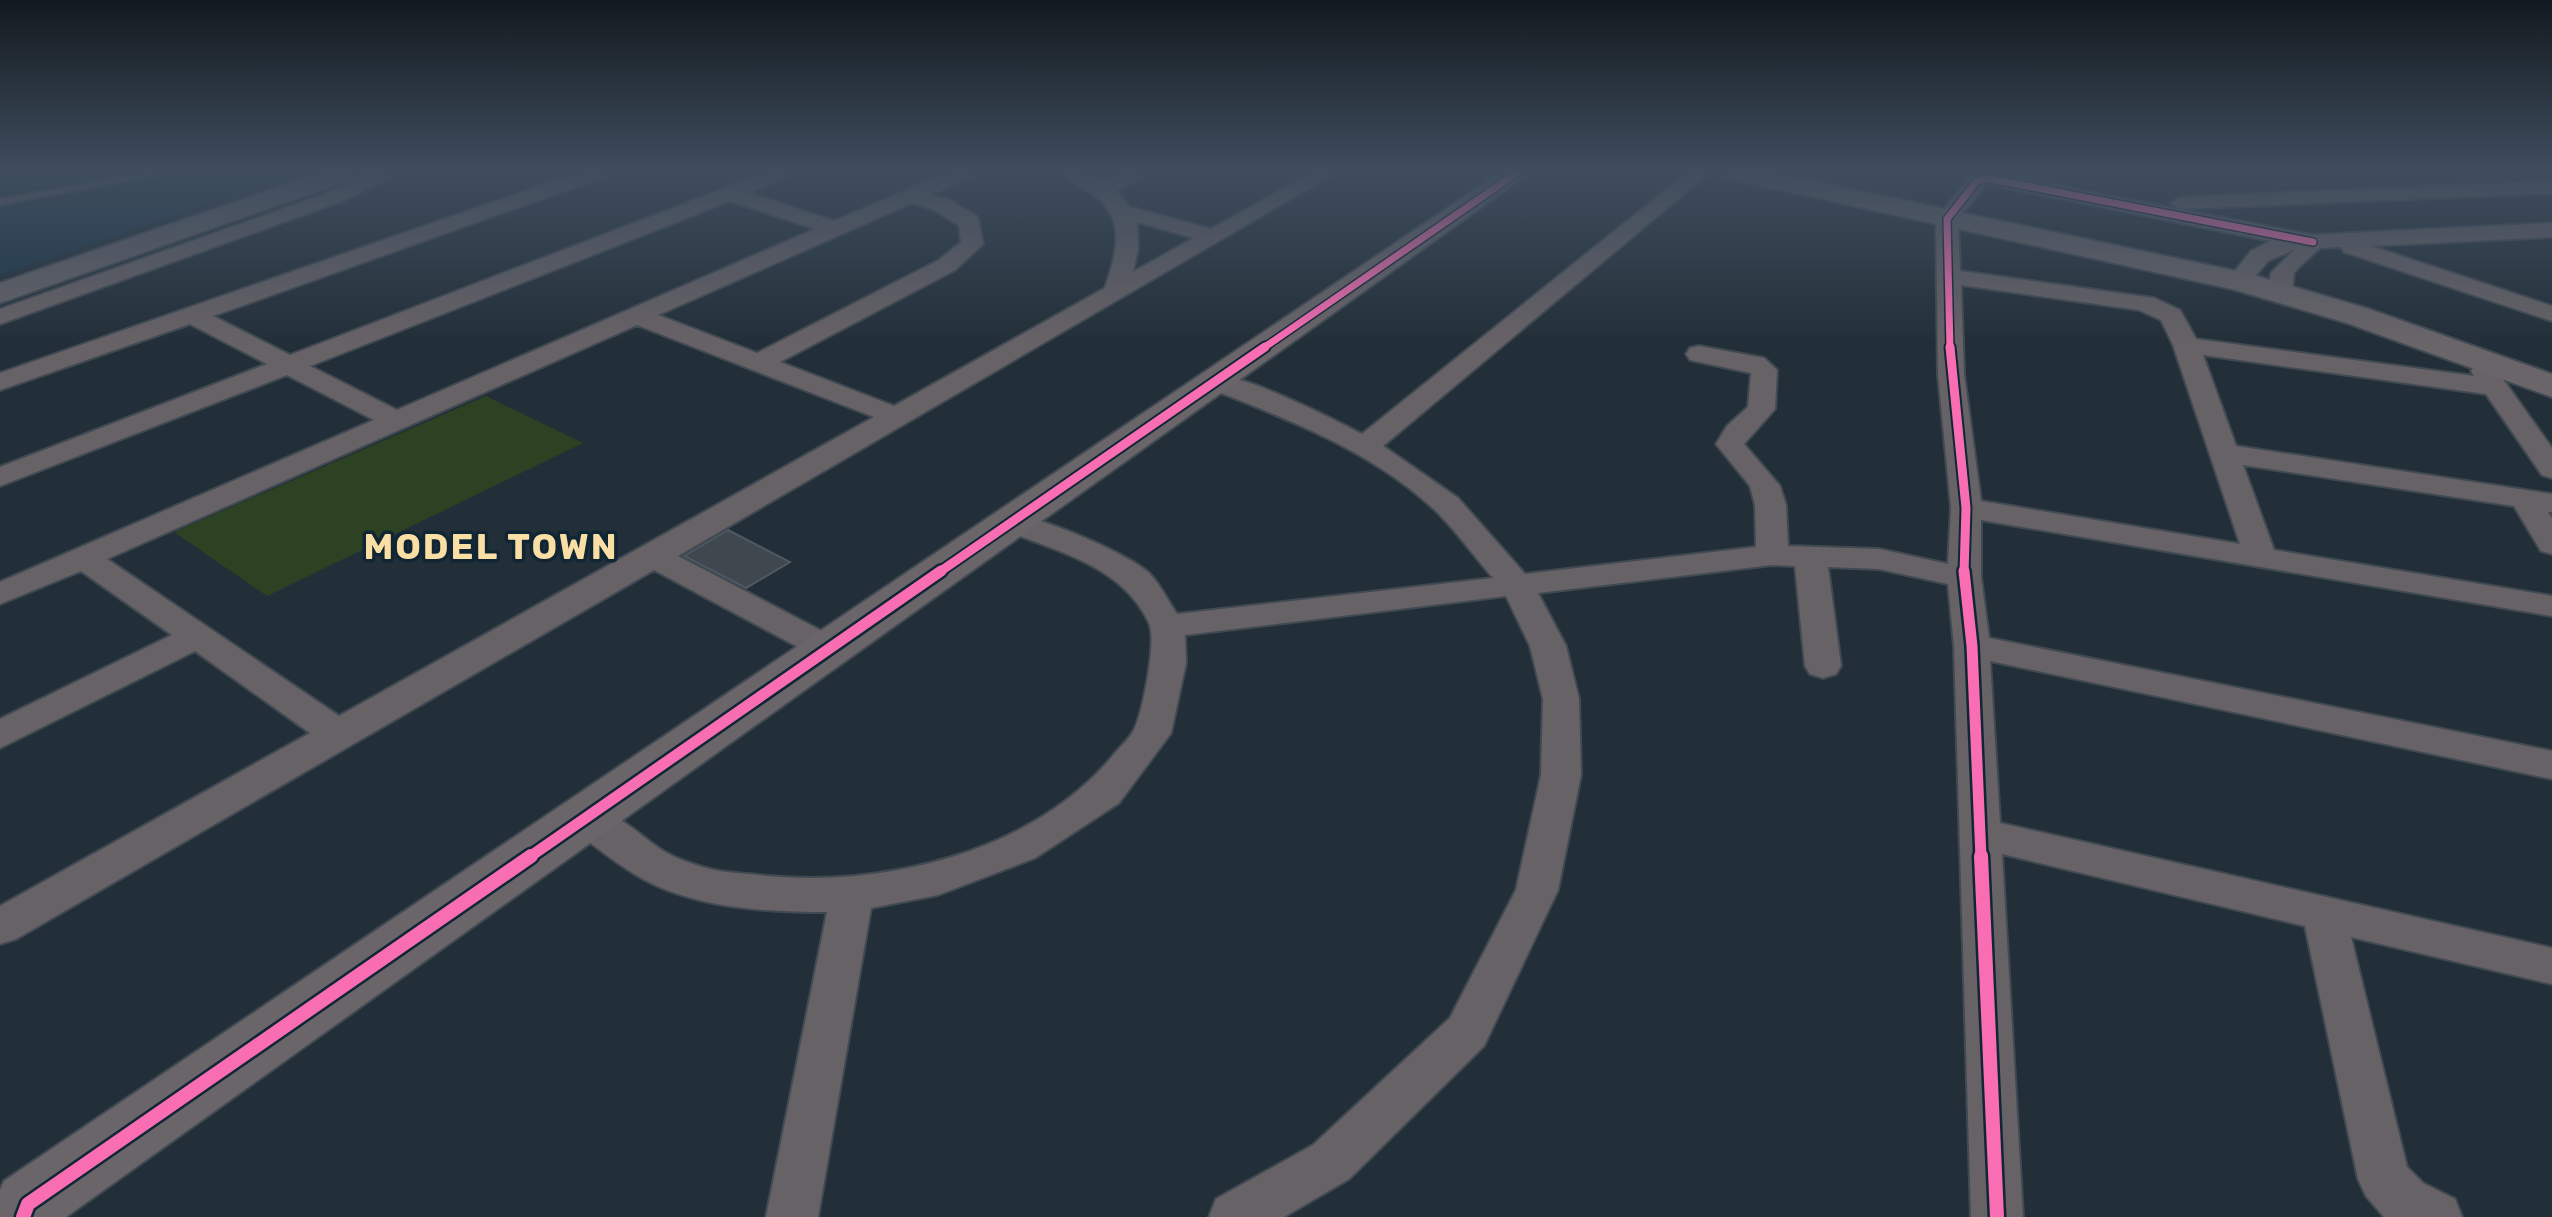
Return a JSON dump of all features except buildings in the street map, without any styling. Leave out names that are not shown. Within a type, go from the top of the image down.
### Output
[{"type":"main road","points":[[3,294],[175,229]]},
{"type":"main road","points":[[3,294],[186,229]]},
{"type":"street","points":[[3,294],[230,229]]},
{"type":"street","points":[[0,382],[437,229]]},
{"type":"street","points":[[0,477],[636,229]]},
{"type":"street","points":[[0,594],[835,229]]},
{"type":"street","points":[[758,363],[947,265],[972,244],[971,229]]},
{"type":"street","points":[[1116,290],[1128,254],[1130,229]]},
{"type":"street","points":[[1185,229],[1212,236]]},
{"type":"street","points":[[0,927],[1225,229]]},
{"type":"street","points":[[20,1213],[1436,229]]},
{"type":"street","points":[[1365,446],[1631,229]]},
{"type":"street","points":[[1947,229],[1951,374],[1966,508],[1964,577],[1972,646],[1997,1217]]},
{"type":"street","points":[[2000,229],[2244,274],[2280,284],[2552,386]]},
{"type":"street","points":[[2257,229],[2323,241],[2552,314]]},
{"type":"street","points":[[2244,274],[2255,257],[2268,248],[2323,241],[2552,230]]},
{"type":"street","points":[[2280,284],[2323,241]]},
{"type":"street","points":[[1947,276],[2145,303],[2171,315],[2186,345],[2261,559]]},
{"type":"street","points":[[2496,295],[2552,294]]},
{"type":"street","points":[[192,315],[397,421]]},
{"type":"street","points":[[637,316],[896,416]]},
{"type":"street","points":[[2186,345],[2495,387]]},
{"type":"street","points":[[1699,354],[1755,364],[1764,370],[1767,399],[1763,411],[1734,435],[1730,444],[1733,453],[1762,480],[1768,495],[1772,555]]},
{"type":"street","points":[[2474,356],[2552,469]]},
{"type":"street","points":[[1215,381],[1298,413],[1365,446],[1416,479],[1447,505],[1517,585],[1548,646],[1561,699],[1561,775],[1537,890],[1467,1032],[1331,1162],[1235,1217]]},
{"type":"street","points":[[2224,453],[2539,501],[2552,544]]},
{"type":"street","points":[[1966,508],[2552,606]]},
{"type":"street","points":[[585,818],[653,865],[708,886],[787,895],[852,895],[938,879],[1020,847],[1105,793],[1152,733],[1168,663],[1168,626],[1138,581],[1117,565],[1012,522]]},
{"type":"street","points":[[651,555],[829,649]]},
{"type":"street","points":[[1168,626],[1772,555],[1879,559],[1964,577]]},
{"type":"street","points":[[1810,555],[1823,666]]},
{"type":"street","points":[[83,557],[338,734]]},
{"type":"street","points":[[0,735],[197,636]]},
{"type":"street","points":[[1972,646],[2552,765]]},
{"type":"street","points":[[1980,834],[2552,966]]},
{"type":"street","points":[[792,1217],[852,895]]},
{"type":"street","points":[[2324,914],[2384,1179],[2404,1201],[2436,1217]]},
{"type":"shaded area","points":[[0,229],[136,229],[0,275]]},
{"type":"green space","points":[[486,396],[583,443],[267,596],[174,532]]},
{"type":"cycle path","points":[[23,1217],[28,1204],[1436,229]]},
{"type":"cycle path","points":[[1947,229],[1951,374],[1966,508],[1964,577],[1972,646],[1997,1217]]},
{"type":"cycle path","points":[[2246,229],[2313,242]]},
{"type":"district","name":"MODEL TOWN","points":[[491,546]]}]
